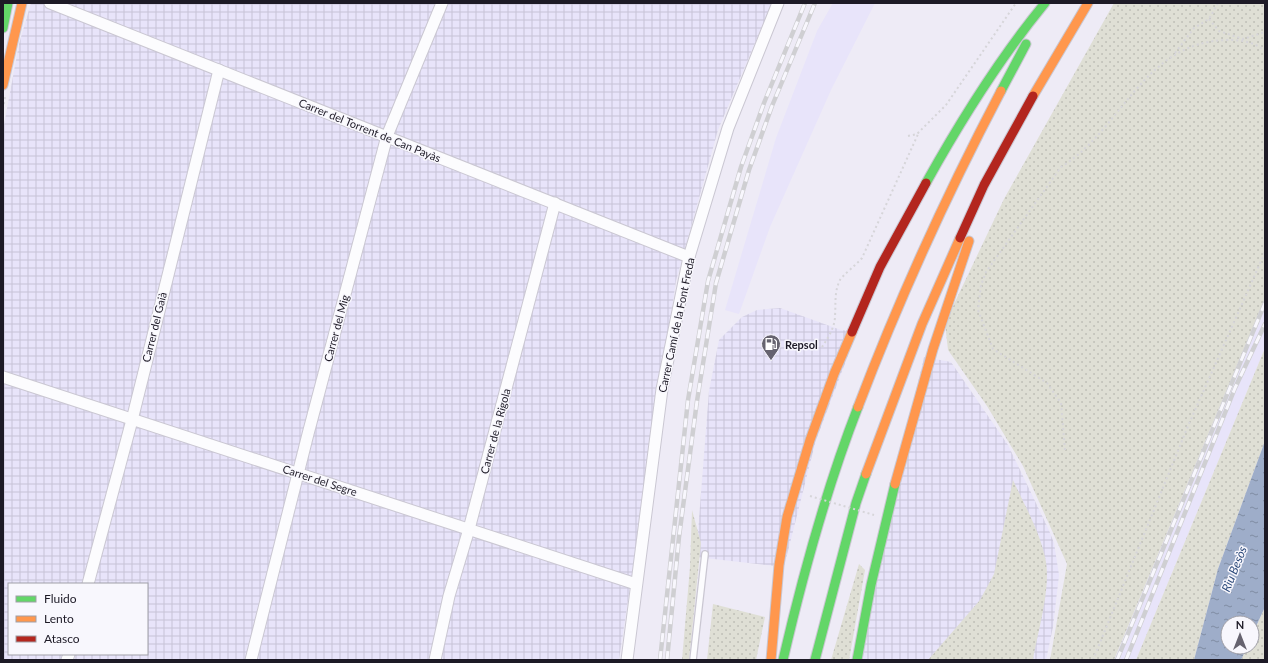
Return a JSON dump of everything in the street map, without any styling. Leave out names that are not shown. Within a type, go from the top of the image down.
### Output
[{"type":"main road","points":[[3,28],[8,3]]},
{"type":"main road","points":[[3,85],[22,3]]},
{"type":"main road","points":[[771,660],[778,565],[787,517],[810,440],[834,374],[880,267],[949,142],[1014,40],[1045,3]]},
{"type":"main road","points":[[783,660],[800,586],[825,501],[853,419],[890,323],[950,188],[1004,84],[1050,3]]},
{"type":"main road","points":[[815,660],[856,503],[885,420],[925,317],[984,185],[1036,90],[1088,3]]},
{"type":"main road","points":[[857,660],[876,557],[900,463],[927,365],[960,273],[984,185]]},
{"type":"street","name":"Carrer del Torrent de Can Payàs","points":[[50,3],[388,136],[689,257]]},
{"type":"street","name":"Carrer del Mig","points":[[251,660],[388,136],[442,3]]},
{"type":"street","name":"Carrer Camí de la Font Freda","points":[[627,660],[662,389],[689,257],[728,128],[778,3]]},
{"type":"street","name":"Carrer del Gaià","points":[[88,583],[132,420],[219,70]]},
{"type":"street","name":"Carrer de la Rigola","points":[[435,660],[449,596],[469,529],[555,203]]},
{"type":"street","name":"Carrer del Segre","points":[[3,377],[636,584]]},
{"type":"lane","points":[[693,660],[705,554]]},
{"type":"path","points":[[822,348],[833,326],[835,317],[834,302],[841,278],[853,269],[862,258],[919,132],[946,105],[1016,3]]},
{"type":"path","points":[[1065,450],[1061,403],[1047,383],[993,349],[978,310],[981,285],[986,272],[1061,167],[1078,157],[1145,80],[1173,54],[1194,28],[1209,19],[1218,3]]},
{"type":"path","points":[[1209,19],[1219,31],[1243,39],[1265,32]]},
{"type":"path","points":[[1173,54],[1190,46],[1216,40],[1235,40],[1252,43],[1265,51]]},
{"type":"path","points":[[908,136],[919,132]]},
{"type":"path","points":[[1093,660],[1188,426],[1265,252]]},
{"type":"path","points":[[810,496],[874,515]]},
{"type":"shaded area","points":[[31,3],[772,3],[718,130],[676,281],[619,660],[3,660],[3,130],[19,44]]},
{"type":"shaded area","points":[[833,3],[875,3],[831,90],[770,227],[739,314],[725,310],[776,138],[817,31]]},
{"type":"shaded area","points":[[1114,3],[1265,3],[1265,298],[1114,660],[1050,660],[1067,564],[1023,466],[987,406],[948,350],[945,323],[1004,199]]},
{"type":"shaded area","points":[[1265,298],[1265,348],[1136,660],[1114,660]]},
{"type":"shaded area","points":[[780,308],[841,330],[857,332],[816,440],[784,567],[696,557],[709,391],[719,340],[742,317],[757,310]]},
{"type":"shaded area","points":[[1265,348],[1265,441],[1218,569],[1194,660],[1136,660]]},
{"type":"shaded area","points":[[924,357],[951,362],[1008,445],[1048,528],[1054,543],[1059,575],[1053,627],[1046,660],[852,660]]},
{"type":"shaded area","points":[[1013,480],[1039,537],[1047,569],[1044,608],[1033,660],[928,660],[980,600],[994,574]]},
{"type":"shaded area","points":[[692,510],[701,543],[689,660],[682,660],[690,567]]},
{"type":"shaded area","points":[[859,564],[865,570],[849,660],[831,660]]},
{"type":"shaded area","points":[[713,604],[765,617],[756,660],[707,660]]},
{"type":"shaded area","points":[[1265,607],[1265,660],[1241,660],[1243,655],[1260,655],[1260,618]]},
{"type":"water","name":"Riu Besòs","points":[[1265,441],[1265,607],[1260,618],[1260,615],[1220,615],[1220,655],[1243,655],[1241,660],[1194,660],[1218,569]]},
{"type":"railway","points":[[660,660],[688,400],[708,281],[741,167],[764,103],[805,3]]},
{"type":"railway","points":[[667,660],[679,537],[697,401],[716,283],[749,170],[772,106],[815,3]]},
{"type":"railway","points":[[1117,660],[1265,303]]},
{"type":"railway","points":[[1126,660],[1235,388],[1265,324]]},
{"type":"traffic: fast","points":[[3,28],[8,3]]},
{"type":"traffic: fast","points":[[926,183],[981,90],[1028,24],[1045,3]]},
{"type":"traffic: fast","points":[[1001,91],[1026,44]]},
{"type":"traffic: fast","points":[[783,660],[825,500],[858,407]]},
{"type":"traffic: fast","points":[[815,660],[856,503],[866,474]]},
{"type":"traffic: fast","points":[[857,660],[871,585],[895,484]]},
{"type":"traffic: slow","points":[[3,85],[22,3]]},
{"type":"traffic: slow","points":[[1033,96],[1088,3]]},
{"type":"traffic: slow","points":[[858,407],[890,327],[925,247],[1001,91]]},
{"type":"traffic: slow","points":[[866,474],[922,324],[960,238]]},
{"type":"traffic: slow","points":[[895,484],[933,349],[969,241]]},
{"type":"traffic: slow","points":[[771,660],[779,565],[787,517],[810,440],[834,374],[852,332]]},
{"type":"traffic: jam","points":[[960,238],[984,185],[1033,96]]},
{"type":"traffic: jam","points":[[852,332],[880,267],[926,183]]},
{"type":"place","name":"Repsol","points":[[771,361]]}]
